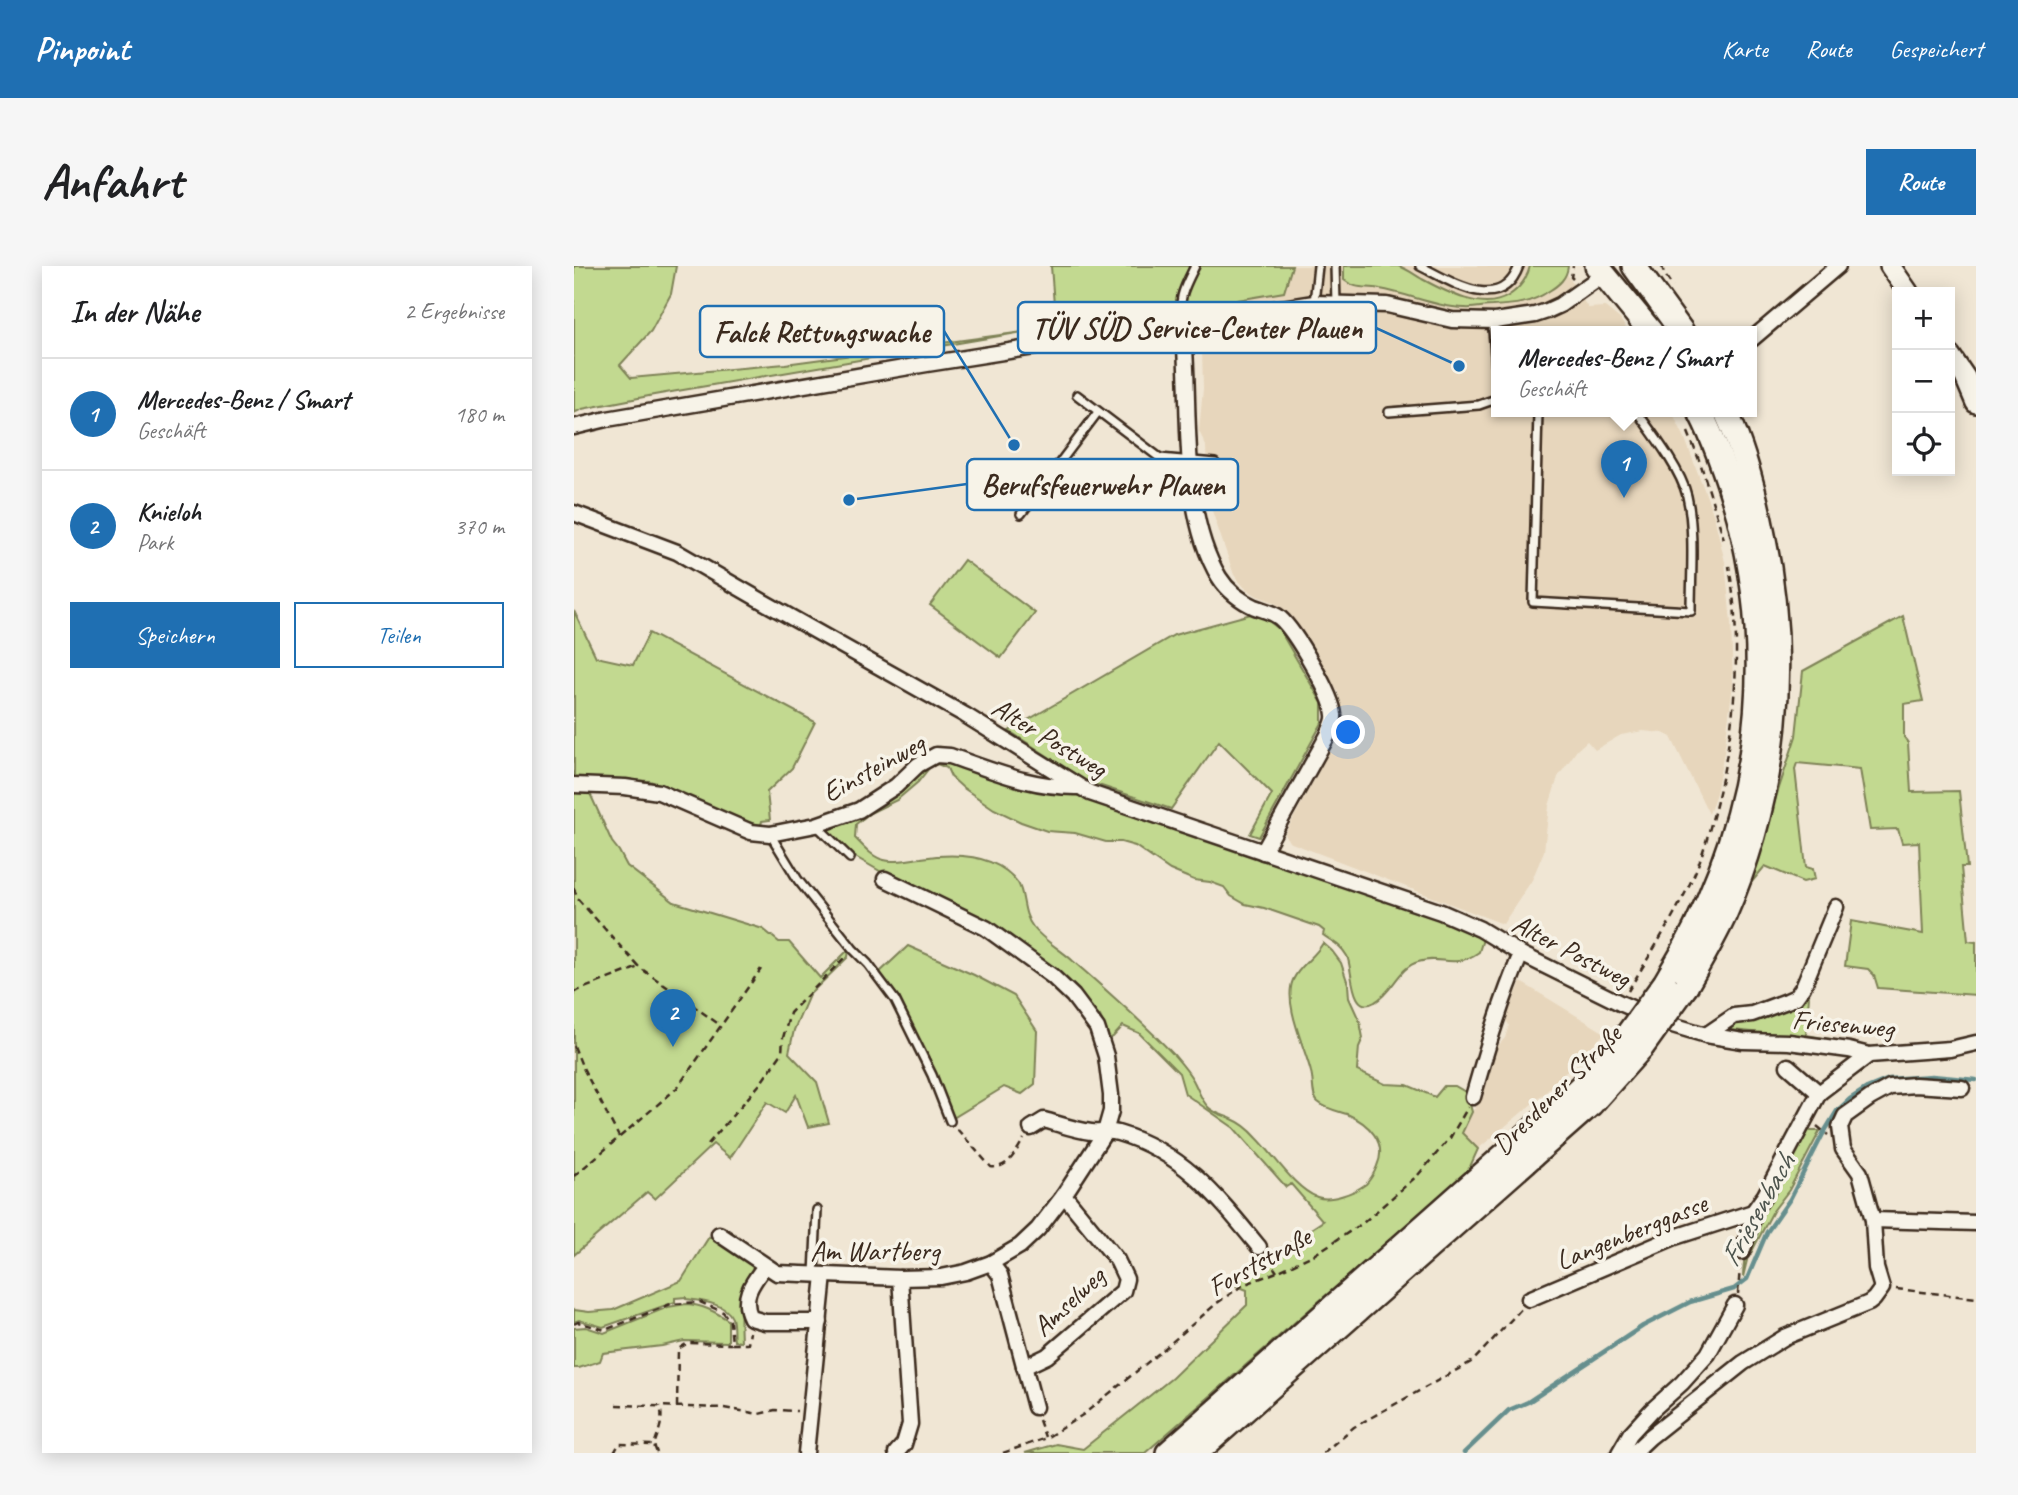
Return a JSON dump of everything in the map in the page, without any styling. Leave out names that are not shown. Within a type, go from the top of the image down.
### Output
[{"type":"main road","points":[[1634,266],[1678,326]]},
{"type":"main road","points":[[1890,266],[1905,287]]},
{"type":"main road","points":[[1609,268],[1647,326]]},
{"type":"main road","points":[[1955,363],[1973,390]]},
{"type":"main road","points":[[1168,1453],[1552,1114],[1599,1069],[1634,1043],[1723,917],[1749,851],[1764,793],[1776,717],[1778,678],[1777,634],[1769,563],[1751,483],[1728,417]]},
{"type":"main road","points":[[1676,985],[1686,949],[1704,913],[1730,846],[1748,776],[1757,700],[1757,630],[1750,565],[1732,493],[1720,459],[1692,418]]},
{"type":"main road","name":"Dresdener Straße","points":[[1196,1453],[1591,1104],[1634,1043]]},
{"type":"street","points":[[1757,335],[1838,266]]},
{"type":"street","points":[[574,427],[818,382],[1314,303],[1387,305],[1452,320],[1495,321],[1535,315],[1560,305],[1609,268]]},
{"type":"street","points":[[1183,324],[1190,462],[1194,501],[1203,536],[1220,579],[1236,596],[1277,616],[1288,626],[1322,683],[1335,718],[1263,852]]},
{"type":"street","name":"Alter Postweg","points":[[574,513],[677,552],[965,715],[1090,793],[1441,912],[1480,929],[1521,954],[1636,1010]]},
{"type":"street","name":"Einsteinweg","points":[[574,785],[625,787],[659,792],[751,832],[770,834],[816,825],[859,810],[896,786],[918,765],[936,755],[950,756],[1034,784],[1059,788],[1081,787]]},
{"type":"street","name":"Am Wartberg","points":[[719,1234],[777,1273],[900,1278],[941,1277],[966,1272],[991,1263],[1020,1246],[1038,1229],[1105,1132],[1111,1111],[1106,1056],[1097,1028],[1073,996],[1052,976],[986,928],[885,879]]},
{"type":"street","name":"Friesenweg","points":[[1706,1035],[1734,1016],[1752,1014],[1796,997],[1803,987],[1836,907]]},
{"type":"street","points":[[1473,1097],[1494,1024],[1521,954]]},
{"type":"street","name":"Friesenweg","points":[[1636,1010],[1706,1035],[1743,1041],[1788,1042],[1869,1055],[1936,1050],[1976,1043]]},
{"type":"street","points":[[1752,1212],[1765,1195],[1819,1093],[1869,1055]]},
{"type":"street","points":[[1788,1066],[1819,1093]]},
{"type":"street","points":[[1633,1453],[1743,1363],[1786,1337],[1874,1299],[1882,1288],[1876,1268],[1873,1220],[1860,1173],[1843,1149],[1840,1126],[1845,1116],[1890,1087],[1915,1085],[1962,1088]]},
{"type":"street","points":[[1031,1128],[1044,1120],[1089,1132],[1119,1133],[1168,1155],[1194,1173],[1217,1196],[1259,1247]]},
{"type":"street","name":"Amselweg","points":[[1024,1367],[1047,1356],[1123,1291],[1126,1279],[1117,1260],[1064,1195]]},
{"type":"street","name":"Langenberggasse","points":[[1529,1300],[1675,1237],[1752,1212],[1752,1222],[1742,1252]]},
{"type":"street","points":[[1873,1220],[1976,1223]]},
{"type":"street","name":"Amselweg","points":[[991,1263],[1000,1275],[1035,1407]]},
{"type":"street","points":[[765,1266],[747,1294],[746,1304],[751,1318],[765,1322],[820,1322]]},
{"type":"street","points":[[806,1453],[820,1322],[819,1275]]},
{"type":"street","points":[[896,1453],[909,1434],[910,1424],[900,1278]]},
{"type":"street","points":[[1619,1453],[1630,1434],[1708,1354],[1736,1301]]},
{"type":"lane","points":[[1183,324],[1179,309],[1181,297],[1195,266]]},
{"type":"lane","points":[[1314,303],[1318,266]]},
{"type":"lane","points":[[1335,266],[1336,303]]},
{"type":"lane","points":[[1420,266],[1453,283],[1482,293],[1497,292],[1509,284],[1519,266]]},
{"type":"lane","points":[[1494,326],[1495,321]]},
{"type":"lane","points":[[1077,396],[1160,458],[1215,463]]},
{"type":"lane","points":[[1389,412],[1479,405],[1491,401]]},
{"type":"lane","points":[[1021,514],[1098,412]]},
{"type":"lane","points":[[1538,417],[1533,602],[1691,611],[1687,495],[1680,476],[1639,417]]},
{"type":"lane","points":[[816,825],[850,858]]},
{"type":"lane","points":[[770,834],[798,880],[895,1000],[932,1076],[950,1121]]},
{"type":"lane","points":[[817,1210],[819,1275]]},
{"type":"path","points":[[1571,277],[1573,266]]},
{"type":"path","points":[[1662,266],[1664,274],[1675,289]]},
{"type":"path","points":[[1692,418],[1702,465],[1724,540]]},
{"type":"path","points":[[1620,1003],[1665,931],[1695,874],[1724,771],[1736,685],[1735,611],[1729,564]]},
{"type":"path","points":[[574,888],[577,898],[639,967],[721,1025]]},
{"type":"path","points":[[708,1144],[782,1054],[790,1013],[853,948]]},
{"type":"path","points":[[574,992],[639,967]]},
{"type":"path","points":[[574,1176],[677,1088],[761,969]]},
{"type":"path","points":[[574,1046],[619,1138]]},
{"type":"path","name":"Forststraße","points":[[1003,1453],[1045,1438],[1084,1414],[1217,1303],[1244,1285],[1315,1254],[1363,1223],[1418,1175],[1450,1138],[1473,1097]]},
{"type":"path","points":[[950,1121],[991,1167],[1000,1168],[1007,1163],[1031,1128]]},
{"type":"path","points":[[1815,1125],[1830,1137]]},
{"type":"path","points":[[1259,1247],[1278,1272]]},
{"type":"path","points":[[1736,1301],[1738,1280]]},
{"type":"path","points":[[1882,1288],[1976,1298]]},
{"type":"path","points":[[1323,1453],[1354,1427],[1473,1361],[1529,1300]]},
{"type":"path","points":[[574,1324],[578,1322],[605,1330],[671,1304],[701,1302],[723,1312],[730,1321],[732,1344]]},
{"type":"path","points":[[677,1407],[678,1349],[688,1343],[748,1344],[751,1318]]},
{"type":"path","points":[[617,1405],[724,1408],[759,1415],[775,1410],[811,1413]]},
{"type":"path","points":[[657,1453],[654,1445],[662,1422],[660,1406]]},
{"type":"path","points":[[1035,1407],[1045,1438]]},
{"type":"path","points":[[614,1453],[619,1444],[654,1445]]},
{"type":"shaded area","points":[[1191,266],[1562,266],[1588,308],[1605,307],[1620,319],[1624,326],[1491,326],[1491,417],[1674,417],[1714,516],[1725,562],[1731,623],[1733,684],[1724,753],[1709,814],[1671,737],[1663,733],[1643,731],[1621,735],[1595,750],[1587,741],[1577,750],[1558,777],[1549,806],[1544,851],[1532,880],[1503,924],[1289,842],[1285,834],[1338,735],[1343,712],[1338,692],[1292,617],[1274,602],[1245,588],[1234,575],[1208,499],[1206,446],[1199,431],[1203,389],[1202,348],[1175,310],[1175,299]]},
{"type":"shaded area","points":[[1521,982],[1605,1033],[1545,1093],[1478,1149],[1462,1133],[1483,1097],[1494,1050],[1505,1038],[1509,1025],[1505,1019]]},
{"type":"green space","points":[[574,266],[676,266],[671,294],[651,331],[620,365],[631,378],[785,364],[1023,332],[654,395],[582,409],[574,413]]},
{"type":"green space","points":[[1051,266],[1292,266],[1284,292],[1056,331]]},
{"type":"green space","points":[[1344,266],[1398,266],[1453,294],[1487,302],[1508,296],[1516,290],[1525,279],[1530,266],[1568,266],[1559,284],[1529,301],[1468,308],[1353,285],[1344,280]]},
{"type":"green space","points":[[964,560],[1035,613],[1001,658],[930,605]]},
{"type":"green space","points":[[574,611],[596,657],[633,665],[649,633],[815,722],[792,768],[767,792],[770,820],[762,821],[761,825],[744,821],[650,781],[574,778]]},
{"type":"green space","points":[[1251,614],[1266,619],[1279,629],[1322,703],[1322,723],[1259,837],[1250,834],[1272,794],[1219,741],[1171,809],[1086,781],[1009,731],[1174,635]]},
{"type":"green space","points":[[1903,616],[1923,701],[1904,704],[1904,737],[1908,743],[1911,792],[1959,791],[1967,867],[1961,867],[1968,941],[1976,942],[1976,995],[1878,988],[1874,975],[1868,969],[1845,966],[1851,921],[1923,934],[1919,842],[1902,843],[1898,829],[1870,830],[1860,769],[1797,763],[1795,769],[1806,867],[1813,869],[1815,879],[1803,882],[1765,866],[1746,889],[1796,736],[1803,671]]},
{"type":"green space","points":[[935,761],[953,761],[1042,792],[1082,793],[1411,905],[1479,934],[1483,939],[1479,952],[1470,958],[1454,961],[1426,960],[1411,965],[1381,998],[1367,1005],[1361,1003],[1357,997],[1347,956],[1339,946],[1323,935],[1324,931],[1319,927],[1245,904],[1231,896],[1224,887],[1194,880],[1170,870],[1135,846],[1106,842],[1075,833],[1047,831],[1021,822],[994,809],[962,787],[951,777],[947,768],[937,764],[930,767],[918,782],[897,800],[870,813],[856,824],[855,838],[880,859],[897,861],[934,856],[974,857],[1009,873],[1020,887],[1029,922],[1037,932],[1099,984],[1174,1055],[1189,1073],[1208,1107],[1246,1127],[1292,1179],[1317,1197],[1335,1197],[1366,1184],[1380,1157],[1378,1141],[1369,1128],[1347,1114],[1324,1106],[1314,1096],[1311,1072],[1293,1013],[1291,990],[1296,975],[1323,943],[1341,963],[1348,984],[1349,998],[1360,1022],[1363,1038],[1359,1047],[1357,1071],[1385,1084],[1407,1085],[1435,1097],[1444,1086],[1455,1086],[1467,1093],[1472,1112],[1462,1133],[1478,1149],[1469,1169],[1437,1203],[1325,1296],[1145,1453],[1025,1453],[1056,1444],[1083,1449],[1172,1378],[1247,1305],[1247,1290],[1232,1284],[1223,1285],[1226,1278],[1265,1261],[1323,1221],[1291,1184],[1286,1187],[1234,1128],[1185,1094],[1179,1073],[1139,1033],[1123,1026],[1113,1037],[1106,1040],[1105,1036],[1108,1034],[1100,1016],[1095,1018],[1045,966],[852,855],[822,828],[898,790]]},
{"type":"green space","points":[[574,788],[588,789],[612,842],[627,866],[674,902],[763,929],[779,942],[789,942],[820,978],[849,949],[848,957],[809,995],[794,1030],[789,1053],[817,1082],[829,1123],[808,1127],[796,1095],[785,1113],[767,1102],[730,1158],[713,1144],[655,1199],[647,1192],[574,1255]]},
{"type":"green space","points":[[908,946],[1014,996],[1037,1031],[1035,1084],[1022,1094],[1004,1087],[953,1118],[898,1000],[879,973]]},
{"type":"green space","points":[[1801,995],[1809,996],[1806,1035],[1842,1041],[1730,1028],[1731,1025]]},
{"type":"green space","points":[[1805,1129],[1820,1131],[1789,1190],[1773,1211],[1748,1256],[1743,1277],[1745,1257],[1756,1219]]},
{"type":"green space","points":[[709,1237],[755,1267],[743,1293],[741,1342],[734,1341],[733,1323],[729,1313],[712,1304],[686,1297],[675,1298],[675,1302],[603,1327],[579,1320],[574,1322],[574,1310],[613,1310],[681,1281]]},
{"type":"green space","points":[[686,1304],[708,1309],[728,1320],[728,1342],[684,1341],[603,1353],[600,1361],[574,1368],[574,1328],[586,1327],[604,1333],[668,1307]]},
{"type":"waterway","name":"Friesenbach","points":[[1464,1453],[1509,1410],[1528,1402],[1643,1326],[1690,1302],[1734,1289],[1747,1279],[1767,1232],[1790,1199],[1823,1134],[1837,1111],[1850,1099],[1889,1079],[1932,1076],[1976,1080]]},
{"type":"place","name":"TÜV SÜD Service-Center Plauen","points":[[1459,366]]},
{"type":"place","name":"Falck Rettungswache","points":[[1014,445]]},
{"type":"place","name":"Mercedes-Benz / Smart","points":[[1624,498]]},
{"type":"place","name":"Berufsfeuerwehr Plauen","points":[[849,500]]},
{"type":"place","name":"Knieloh","points":[[673,1047]]}]
